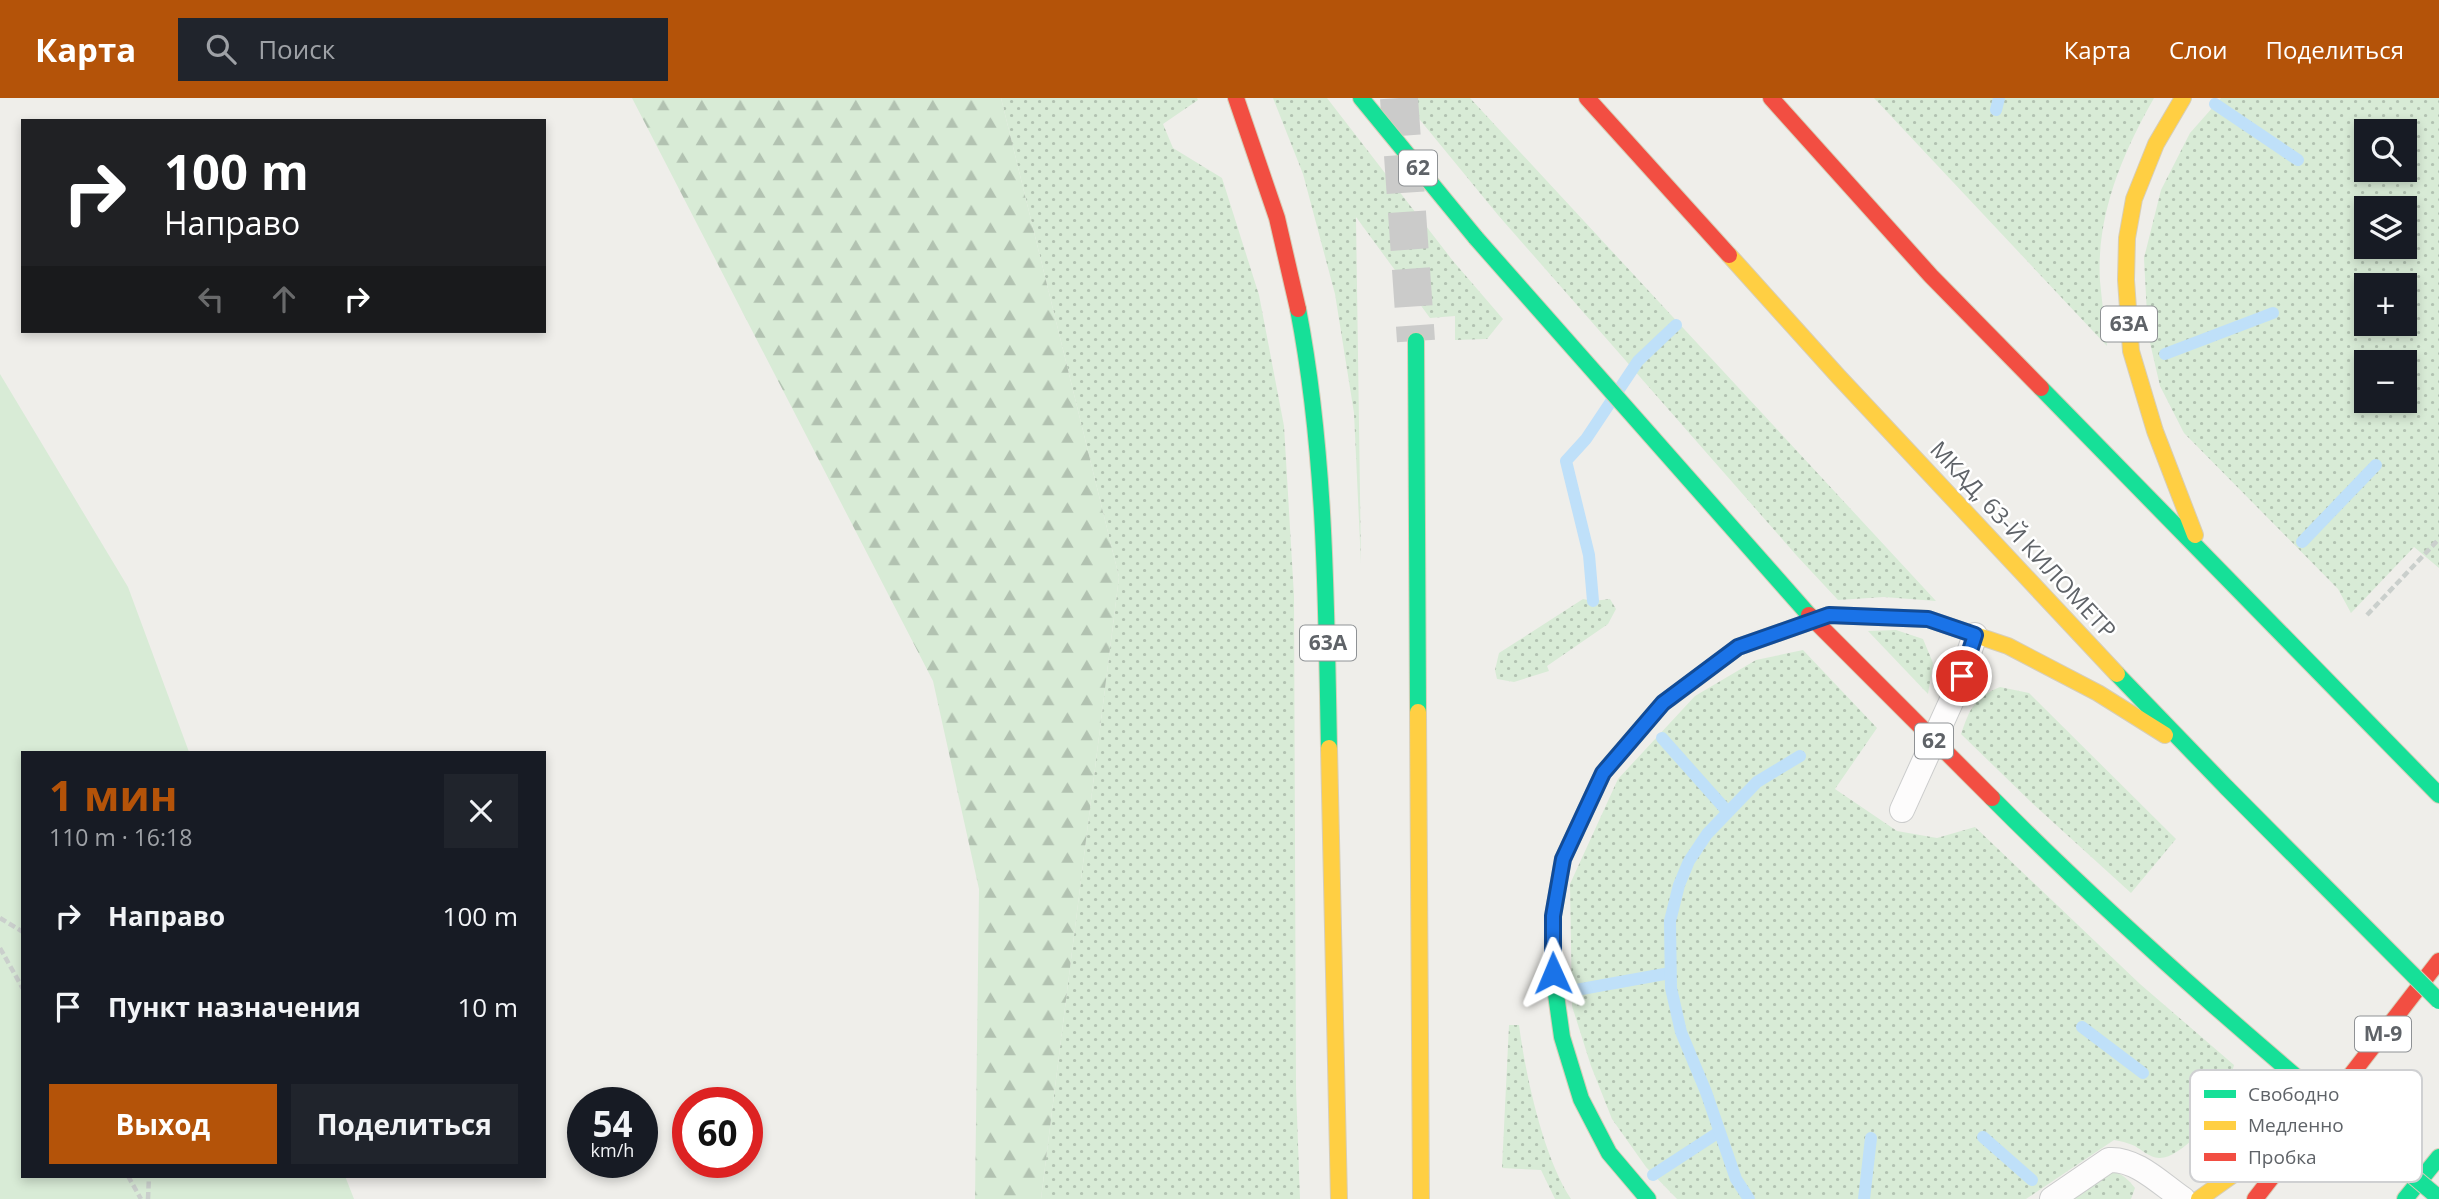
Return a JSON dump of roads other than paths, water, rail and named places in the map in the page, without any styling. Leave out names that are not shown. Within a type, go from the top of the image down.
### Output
[{"type":"main road","name":"63A","points":[[1236,98],[1254,146],[1295,290],[1317,442],[1325,541],[1339,1199]]},
{"type":"main road","name":"62","points":[[1361,98],[1476,238],[1793,599],[2030,838],[2225,1017],[2288,1070]]},
{"type":"main road","name":"МКАД, 63-Й КИЛОМЕТР","points":[[1587,98],[1838,376],[2186,748],[2439,1001]]},
{"type":"main road","points":[[1771,98],[1931,276],[2439,795]]},
{"type":"main road","name":"63A","points":[[2183,98],[2156,144],[2134,200],[2127,238],[2126,280],[2131,351],[2155,431],[2201,550]]},
{"type":"main road","points":[[1416,341],[1421,1199]]},
{"type":"main road","points":[[1648,1199],[1609,1153],[1581,1100],[1562,1037],[1553,973],[1553,916],[1563,859],[1603,773],[1663,703],[1738,647],[1829,615],[1928,619],[2008,646],[2098,693],[2186,748]]},
{"type":"main road","name":"М-9","points":[[2355,1070],[2439,961]]},
{"type":"main road","points":[[2422,1178],[2439,1157]]},
{"type":"main road","points":[[2199,1199],[2223,1182]]},
{"type":"main road","name":"М-9","points":[[2255,1199],[2268,1182]]},
{"type":"main road","points":[[2407,1197],[2419,1182]]},
{"type":"main road","name":"62","points":[[2420,1182],[2439,1198]]},
{"type":"lane","points":[[1902,810],[1956,691],[1975,635]]},
{"type":"lane","points":[[2052,1199],[2109,1160],[2119,1159],[2133,1164],[2183,1199]]},
{"type":"waterway","points":[[1996,110],[1999,98]]},
{"type":"waterway","points":[[2215,104],[2298,160]]},
{"type":"waterway","points":[[2165,354],[2273,313]]},
{"type":"waterway","points":[[1593,601],[1589,555],[1566,461],[1586,439],[1638,361],[1676,325]]},
{"type":"waterway","points":[[2302,542],[2376,465]]},
{"type":"waterway","points":[[1662,738],[1727,811]]},
{"type":"waterway","points":[[1749,1199],[1736,1179],[1706,1092],[1681,1032],[1671,988],[1670,921],[1679,885],[1689,861],[1707,834],[1757,782],[1800,756]]},
{"type":"waterway","points":[[1576,990],[1670,973]]},
{"type":"waterway","points":[[2082,1027],[2143,1073]]},
{"type":"waterway","points":[[1653,1175],[1719,1132]]},
{"type":"waterway","points":[[1983,1137],[2032,1180]]},
{"type":"waterway","points":[[1864,1199],[1871,1138]]},
{"type":"tunnel","points":[[1399,98],[1416,341]]}]
